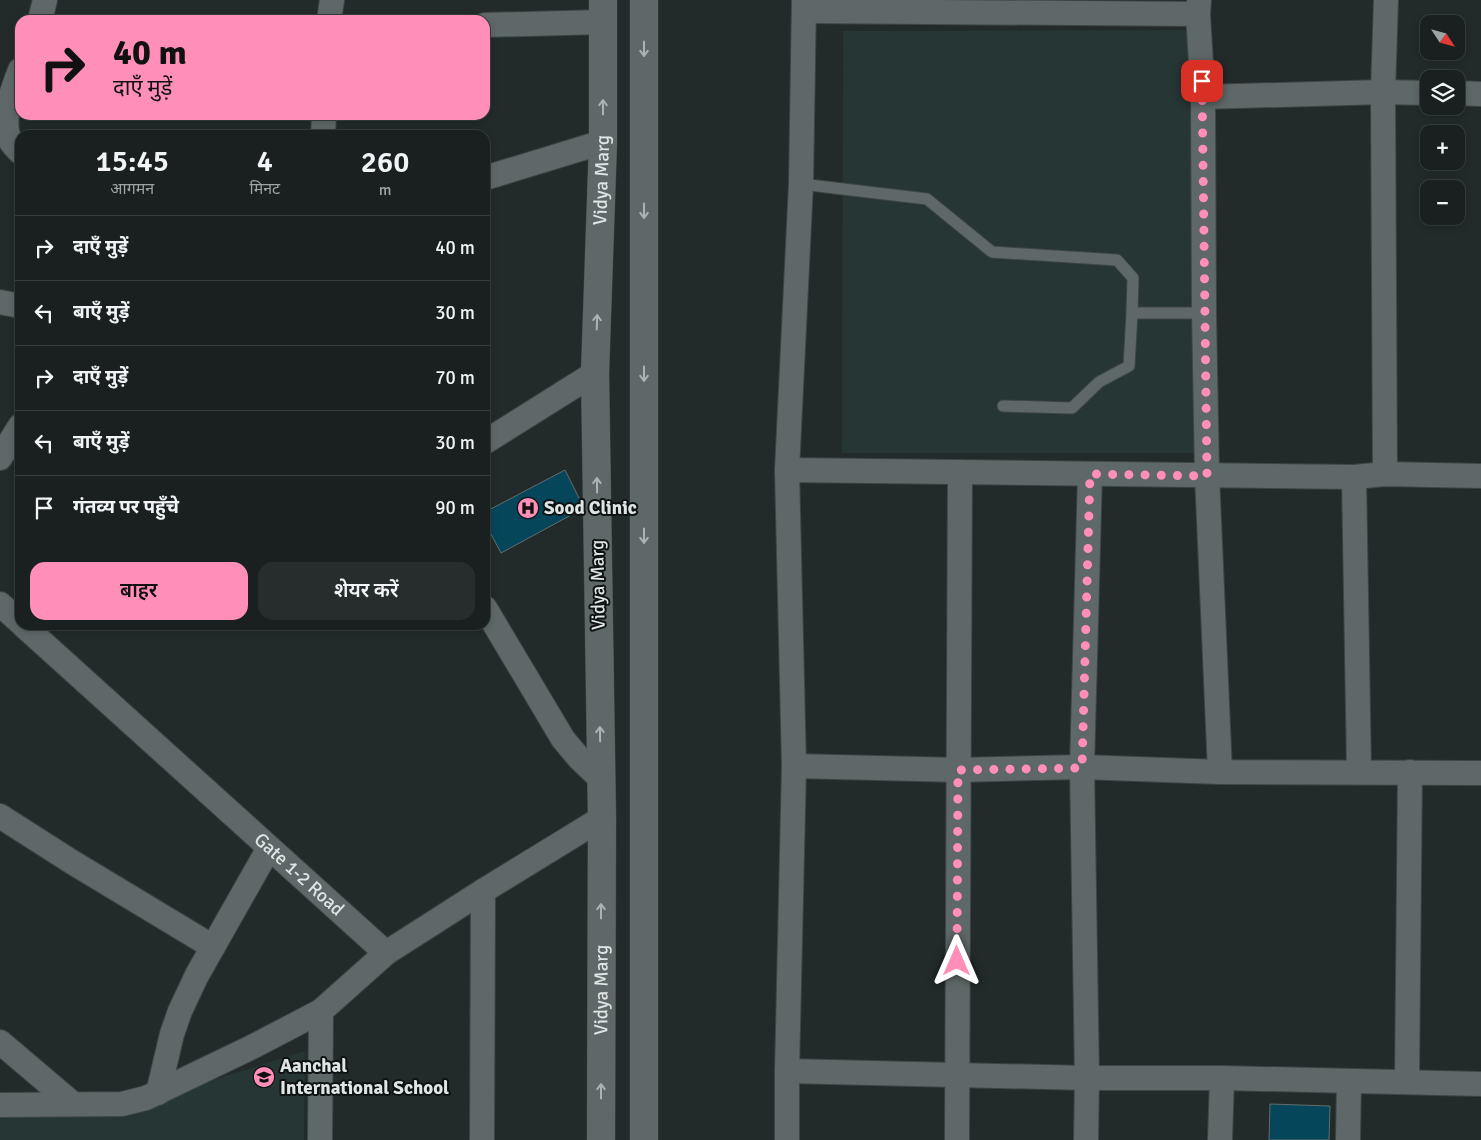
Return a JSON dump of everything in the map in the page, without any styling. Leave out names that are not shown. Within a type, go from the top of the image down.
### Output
[{"type":"main road","points":[[644,0],[644,1140]]},
{"type":"main road","name":"Vidya Marg","points":[[601,1140],[602,818],[595,373],[603,142],[603,11]]},
{"type":"street","points":[[41,15],[45,0]]},
{"type":"street","points":[[330,15],[332,0]]},
{"type":"street","points":[[1386,0],[1383,92],[1386,474]]},
{"type":"street","points":[[787,1140],[794,766],[787,470],[801,184],[804,6],[1198,7],[1203,98],[1207,476],[1220,772]]},
{"type":"street","points":[[490,24],[603,11]]},
{"type":"street","points":[[15,84],[6,120],[10,140],[15,146]]},
{"type":"street","points":[[1203,98],[1383,92],[1420,93]]},
{"type":"street","points":[[1465,94],[1481,94]]},
{"type":"street","points":[[490,176],[603,142]]},
{"type":"street","points":[[0,302],[15,305]]},
{"type":"street","points":[[490,439],[595,373]]},
{"type":"street","points":[[0,458],[15,434]]},
{"type":"street","points":[[787,470],[1207,476],[1354,477],[1386,474],[1481,476]]},
{"type":"street","points":[[957,1140],[960,472]]},
{"type":"street","points":[[1086,1140],[1087,1078],[1082,768],[1090,474]]},
{"type":"street","points":[[1354,477],[1359,771]]},
{"type":"street","points":[[0,604],[15,618]]},
{"type":"street","points":[[490,616],[563,739],[601,780]]},
{"type":"street","name":"Gate 1-2 Road","points":[[29,630],[386,953]]},
{"type":"street","points":[[794,766],[958,770],[1082,768],[1220,772],[1481,772]]},
{"type":"street","points":[[1406,1082],[1410,772]]},
{"type":"street","points":[[0,816],[213,947]]},
{"type":"street","points":[[0,1105],[122,1104],[158,1093],[252,1048],[321,1011],[386,953],[602,818]]},
{"type":"street","points":[[158,1093],[172,1034],[180,1011],[197,975],[270,848]]},
{"type":"street","points":[[482,1140],[483,891]]},
{"type":"street","points":[[320,1140],[321,1011]]},
{"type":"street","points":[[0,1042],[72,1104]]},
{"type":"street","points":[[787,1071],[1481,1084]]},
{"type":"street","points":[[1220,1140],[1222,1078]]},
{"type":"street","points":[[1348,1081],[1348,1140]]},
{"type":"lane","points":[[801,184],[927,199],[992,252],[1117,260],[1132,278],[1129,366],[1098,382],[1072,408],[1003,406]]},
{"type":"lane","points":[[1132,313],[1204,313]]},
{"type":"shaded area","points":[[1196,30],[1194,453],[842,453],[843,31]]},
{"type":"shaded area","name":"Aanchal International School","points":[[305,1051],[304,1140],[0,1140],[0,1111],[140,1103]]},
{"type":"building","points":[[565,470],[584,508],[501,553],[490,532],[490,509]]},
{"type":"building","points":[[1270,1104],[1330,1106],[1329,1140],[1269,1140]]},
{"type":"place","name":"Sood Clinic","points":[[528,508]]},
{"type":"place","name":"Aanchal International School","points":[[264,1077]]},
{"type":"route","points":[[957,961],[958,770],[1082,768],[1090,474],[1207,476],[1202,81]]}]
